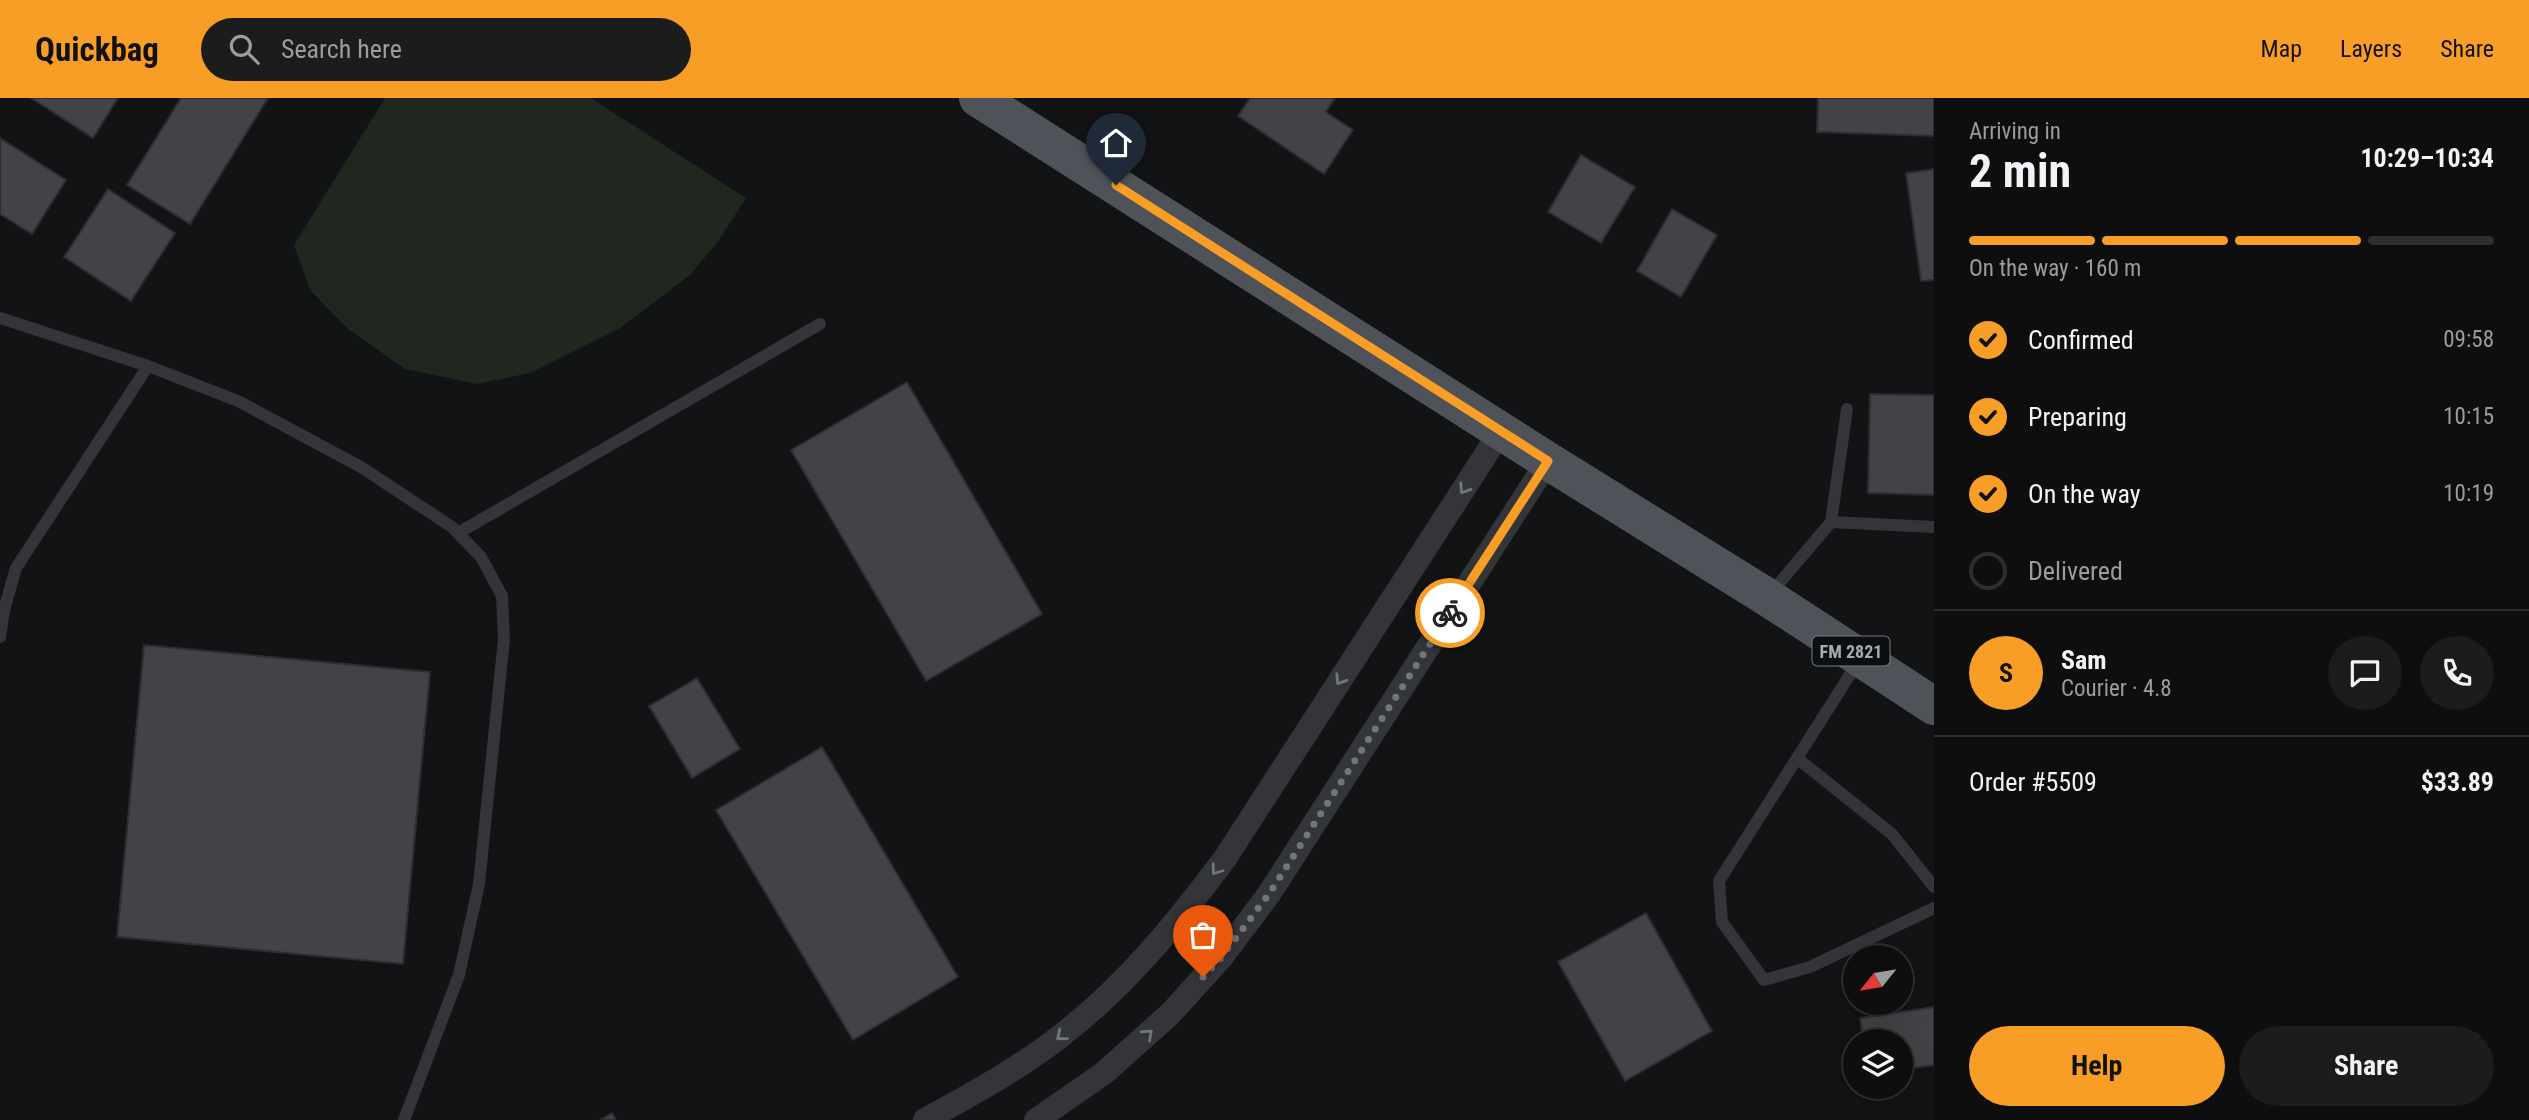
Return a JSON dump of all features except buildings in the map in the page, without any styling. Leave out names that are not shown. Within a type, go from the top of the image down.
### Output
[{"type":"main road","name":"FM 2821","points":[[978,98],[1501,432],[1767,597],[1934,706]]},
{"type":"main road","points":[[1767,597],[1851,673],[1934,727]]},
{"type":"main road","points":[[1767,597],[1870,633],[1934,674]]},
{"type":"street","points":[[925,1120],[991,1083],[1059,1038],[1120,983],[1179,920],[1233,845],[1501,432]]},
{"type":"street","points":[[1036,1120],[1104,1073],[1170,1014],[1220,959],[1269,894],[1548,461]]},
{"type":"lane","points":[[0,318],[148,366],[239,401],[361,467],[458,533],[481,557],[502,596],[504,639],[479,884],[459,975],[404,1120]]},
{"type":"lane","points":[[458,533],[820,324]]},
{"type":"lane","points":[[0,637],[4,610],[16,568],[148,366]]},
{"type":"lane","points":[[1767,597],[1831,522],[1847,409]]},
{"type":"lane","points":[[1831,522],[1934,527]]},
{"type":"lane","points":[[1851,673],[1719,881],[1722,922],[1763,980],[1810,967],[1934,908]]},
{"type":"lane","points":[[1797,758],[1892,834],[1934,887]]},
{"type":"shaded area","points":[[385,98],[591,98],[746,198],[717,243],[690,275],[620,328],[530,373],[477,384],[405,369],[348,329],[310,290],[294,245]]},
{"type":"way so far","points":[[1203,977],[1220,959],[1269,894],[1450,613]]},
{"type":"route","points":[[1116,185],[1548,461],[1450,613]]}]
